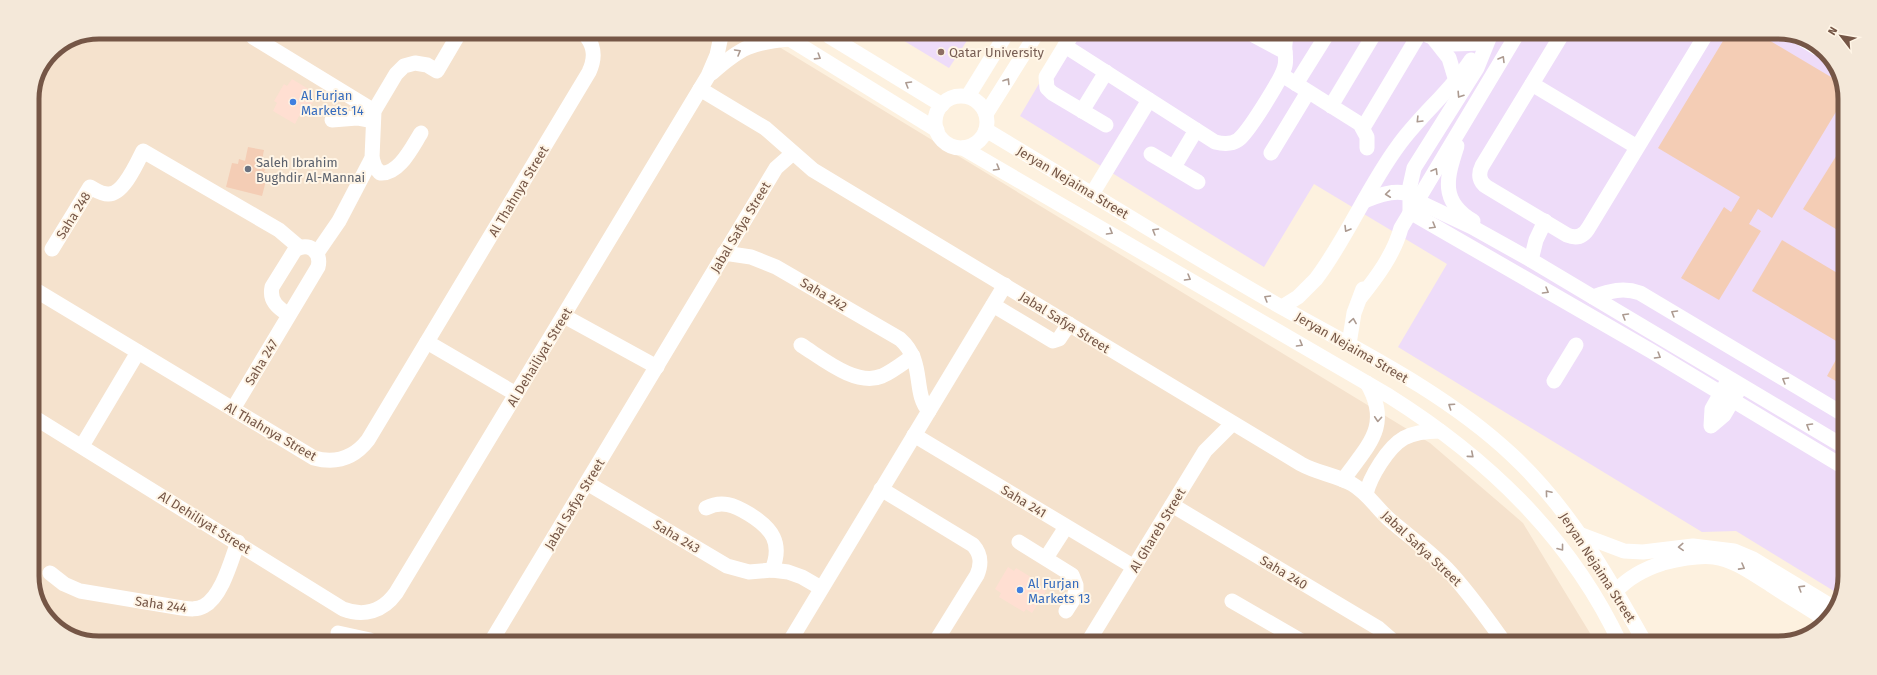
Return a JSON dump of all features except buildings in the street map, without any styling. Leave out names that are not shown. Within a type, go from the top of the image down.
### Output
[{"type":"street","points":[[256,39],[374,116]]},
{"type":"street","points":[[289,315],[276,305],[271,292],[272,287],[292,254],[299,247],[309,247],[317,253],[339,221],[372,158],[374,143],[374,116],[399,69],[410,63],[416,63],[427,65],[437,71],[456,39]]},
{"type":"street","name":"Al Thahnya Street","points":[[39,292],[314,458],[331,461],[349,457],[363,447],[368,440],[589,72],[594,57],[589,39]]},
{"type":"street","name":"Al Dehailiyat Street","points":[[351,612],[373,612],[392,599],[704,82],[717,55],[720,39]]},
{"type":"street","name":"Al Dehailiyat Street","points":[[704,82],[731,56],[746,47],[761,42],[780,39]]},
{"type":"street","points":[[789,39],[936,130]]},
{"type":"street","points":[[834,39],[942,105]]},
{"type":"street","points":[[968,96],[1003,39]]},
{"type":"street","points":[[986,114],[979,103],[968,96],[954,97],[942,105],[936,117],[936,130],[939,136],[950,146],[963,148],[978,142],[986,130],[986,114],[1032,39]]},
{"type":"street","points":[[1261,39],[1285,52]]},
{"type":"street","points":[[1106,125],[1052,93],[1046,84],[1046,77],[1068,41],[1106,72],[1220,144],[1239,140],[1247,131],[1282,75],[1286,64],[1284,44],[1286,39]]},
{"type":"street","points":[[1271,153],[1325,39]]},
{"type":"street","points":[[1331,106],[1371,39]]},
{"type":"street","points":[[1363,128],[1416,39]]},
{"type":"street","points":[[1435,39],[1449,58],[1456,81]]},
{"type":"street","points":[[1439,39],[1453,44],[1481,39]]},
{"type":"street","points":[[1282,307],[1304,291],[1318,276],[1388,160],[1407,134],[1456,81],[1486,39]]},
{"type":"street","points":[[1412,203],[1411,177],[1417,160],[1477,68],[1487,39]]},
{"type":"street","points":[[1349,344],[1354,313],[1367,277],[1377,258],[1389,240],[1401,228],[1412,203],[1464,122],[1514,39]]},
{"type":"street","points":[[1559,39],[1482,166],[1480,178],[1481,182],[1487,187],[1545,221],[1571,236],[1580,236],[1584,234],[1703,39]]},
{"type":"street","points":[[1082,111],[1106,72]]},
{"type":"street","points":[[1282,75],[1363,128],[1367,137],[1367,148]]},
{"type":"street","name":"Jabal Safya Street","points":[[704,82],[765,128],[793,154],[814,170],[1232,424],[1310,469],[1344,480],[1366,494],[1390,520],[1419,542],[1447,569],[1500,636]]},
{"type":"street","points":[[1532,84],[1637,148]]},
{"type":"street","points":[[1092,194],[1149,100]]},
{"type":"street","points":[[332,120],[374,116]]},
{"type":"street","points":[[1464,122],[1450,170],[1448,183],[1450,196],[1465,216],[1491,232],[1510,249]]},
{"type":"street","name":"Jeryan Nejaima Street","points":[[986,130],[1282,307],[1349,344],[1452,407],[1494,438],[1536,479],[1580,534],[1616,591],[1641,636]]},
{"type":"street","points":[[1174,167],[1196,130]]},
{"type":"street","points":[[372,158],[375,167],[380,173],[386,174],[397,168],[421,133]]},
{"type":"street","name":"Jeryan Nejaima Street","points":[[963,148],[1367,383],[1404,405],[1440,431],[1494,475],[1543,525],[1585,581],[1616,636]]},
{"type":"street","name":"Saha 248","points":[[52,249],[90,187],[104,194],[117,192],[123,185],[143,151],[279,230],[299,247]]},
{"type":"street","name":"Jabal Safya Street","points":[[494,636],[776,168],[793,154]]},
{"type":"street","points":[[1151,154],[1198,182]]},
{"type":"street","points":[[1364,201],[1382,194],[1401,193],[1412,203],[1838,464]]},
{"type":"street","points":[[1412,203],[1472,227],[1531,260],[1838,444]]},
{"type":"street","points":[[1531,260],[1536,240],[1545,221]]},
{"type":"street","name":"Saha 247","points":[[233,409],[318,267],[319,262],[317,253]]},
{"type":"street","name":"Saha 242","points":[[724,253],[751,258],[776,266],[900,339],[913,356],[923,402],[929,411]]},
{"type":"street","points":[[793,636],[1005,285]]},
{"type":"street","points":[[1593,297],[1619,289],[1626,289],[1640,293],[1838,411]]},
{"type":"street","points":[[993,305],[1053,341],[1059,339],[1069,324]]},
{"type":"street","points":[[564,316],[657,367]]},
{"type":"street","points":[[428,342],[516,394]]},
{"type":"street","points":[[801,345],[849,374],[870,379],[883,375],[913,356]]},
{"type":"street","points":[[1554,381],[1576,345]]},
{"type":"street","points":[[82,446],[138,352]]},
{"type":"street","points":[[1727,397],[1736,382]]},
{"type":"street","points":[[1344,480],[1370,441],[1377,426],[1377,403],[1367,383]]},
{"type":"street","name":"Al Dehiliyat Street","points":[[39,420],[238,542],[343,609],[351,612]]},
{"type":"street","name":"Al Ghareb Street","points":[[1092,636],[1205,451],[1232,424]]},
{"type":"street","points":[[1366,494],[1374,474],[1394,446],[1403,438],[1414,434],[1440,431]]},
{"type":"street","name":"Saha 241","points":[[914,435],[1134,568]]},
{"type":"street","name":"Saha 243","points":[[587,483],[727,566],[749,572],[772,570],[795,574],[821,588]]},
{"type":"street","points":[[881,489],[972,545],[980,556],[980,569],[977,575],[939,636]]},
{"type":"street","points":[[706,508],[719,503],[732,505],[766,526],[771,532],[776,547],[772,570]]},
{"type":"street","name":"Saha 240","points":[[1172,505],[1378,628],[1387,636]]},
{"type":"street","points":[[1046,558],[1066,526]]},
{"type":"street","points":[[1580,534],[1624,551],[1643,552],[1693,546],[1734,551],[1753,559],[1830,606]]},
{"type":"street","name":"Saha 244","points":[[50,573],[64,584],[88,593],[197,609],[208,603],[218,591],[238,542]]},
{"type":"street","points":[[1019,542],[1068,571],[1074,580],[1075,596],[1066,611]]},
{"type":"street","points":[[1616,591],[1628,580],[1652,567],[1676,560],[1705,556],[1714,557],[1724,559],[1741,567],[1822,618]]},
{"type":"street","points":[[1232,601],[1293,636]]},
{"type":"street","points":[[337,636],[351,612]]},
{"type":"shaded area","points":[[99,39],[766,39],[1430,443],[1523,523],[1592,636],[99,636],[80,633],[66,626],[56,619],[51,613],[42,595],[39,580],[40,87],[49,66],[56,56],[76,44],[87,40]]},
{"type":"shaded area","name":"Qatar University","points":[[901,39],[968,39],[949,68]]},
{"type":"shaded area","points":[[1065,39],[1778,39],[1805,45],[1815,51],[1826,62],[1835,80],[1838,95],[1838,576],[1836,592],[1736,531],[1702,532],[1398,347],[1447,264],[1314,184],[1264,267],[1020,116]]},
{"type":"shaded area","name":"Al Furjan Markets 14","points":[[292,79],[315,93],[310,100],[313,102],[303,118],[299,116],[295,124],[273,111],[277,103],[274,101],[284,84],[287,86]]},
{"type":"shaded area","name":"Al Furjan Markets 13","points":[[1008,567],[1014,571],[1016,568],[1039,582],[1037,586],[1046,591],[1032,613],[1026,609],[1024,612],[999,597],[1001,593],[995,589]]},
{"type":"place","name":"Qatar University","points":[[941,52]]},
{"type":"place","name":"Al Furjan Markets 14","points":[[293,102]]},
{"type":"place","name":"Saleh Ibrahim Bughdir Al-Mannai","points":[[248,169]]},
{"type":"place","name":"Al Furjan Markets 13","points":[[1020,590]]}]
